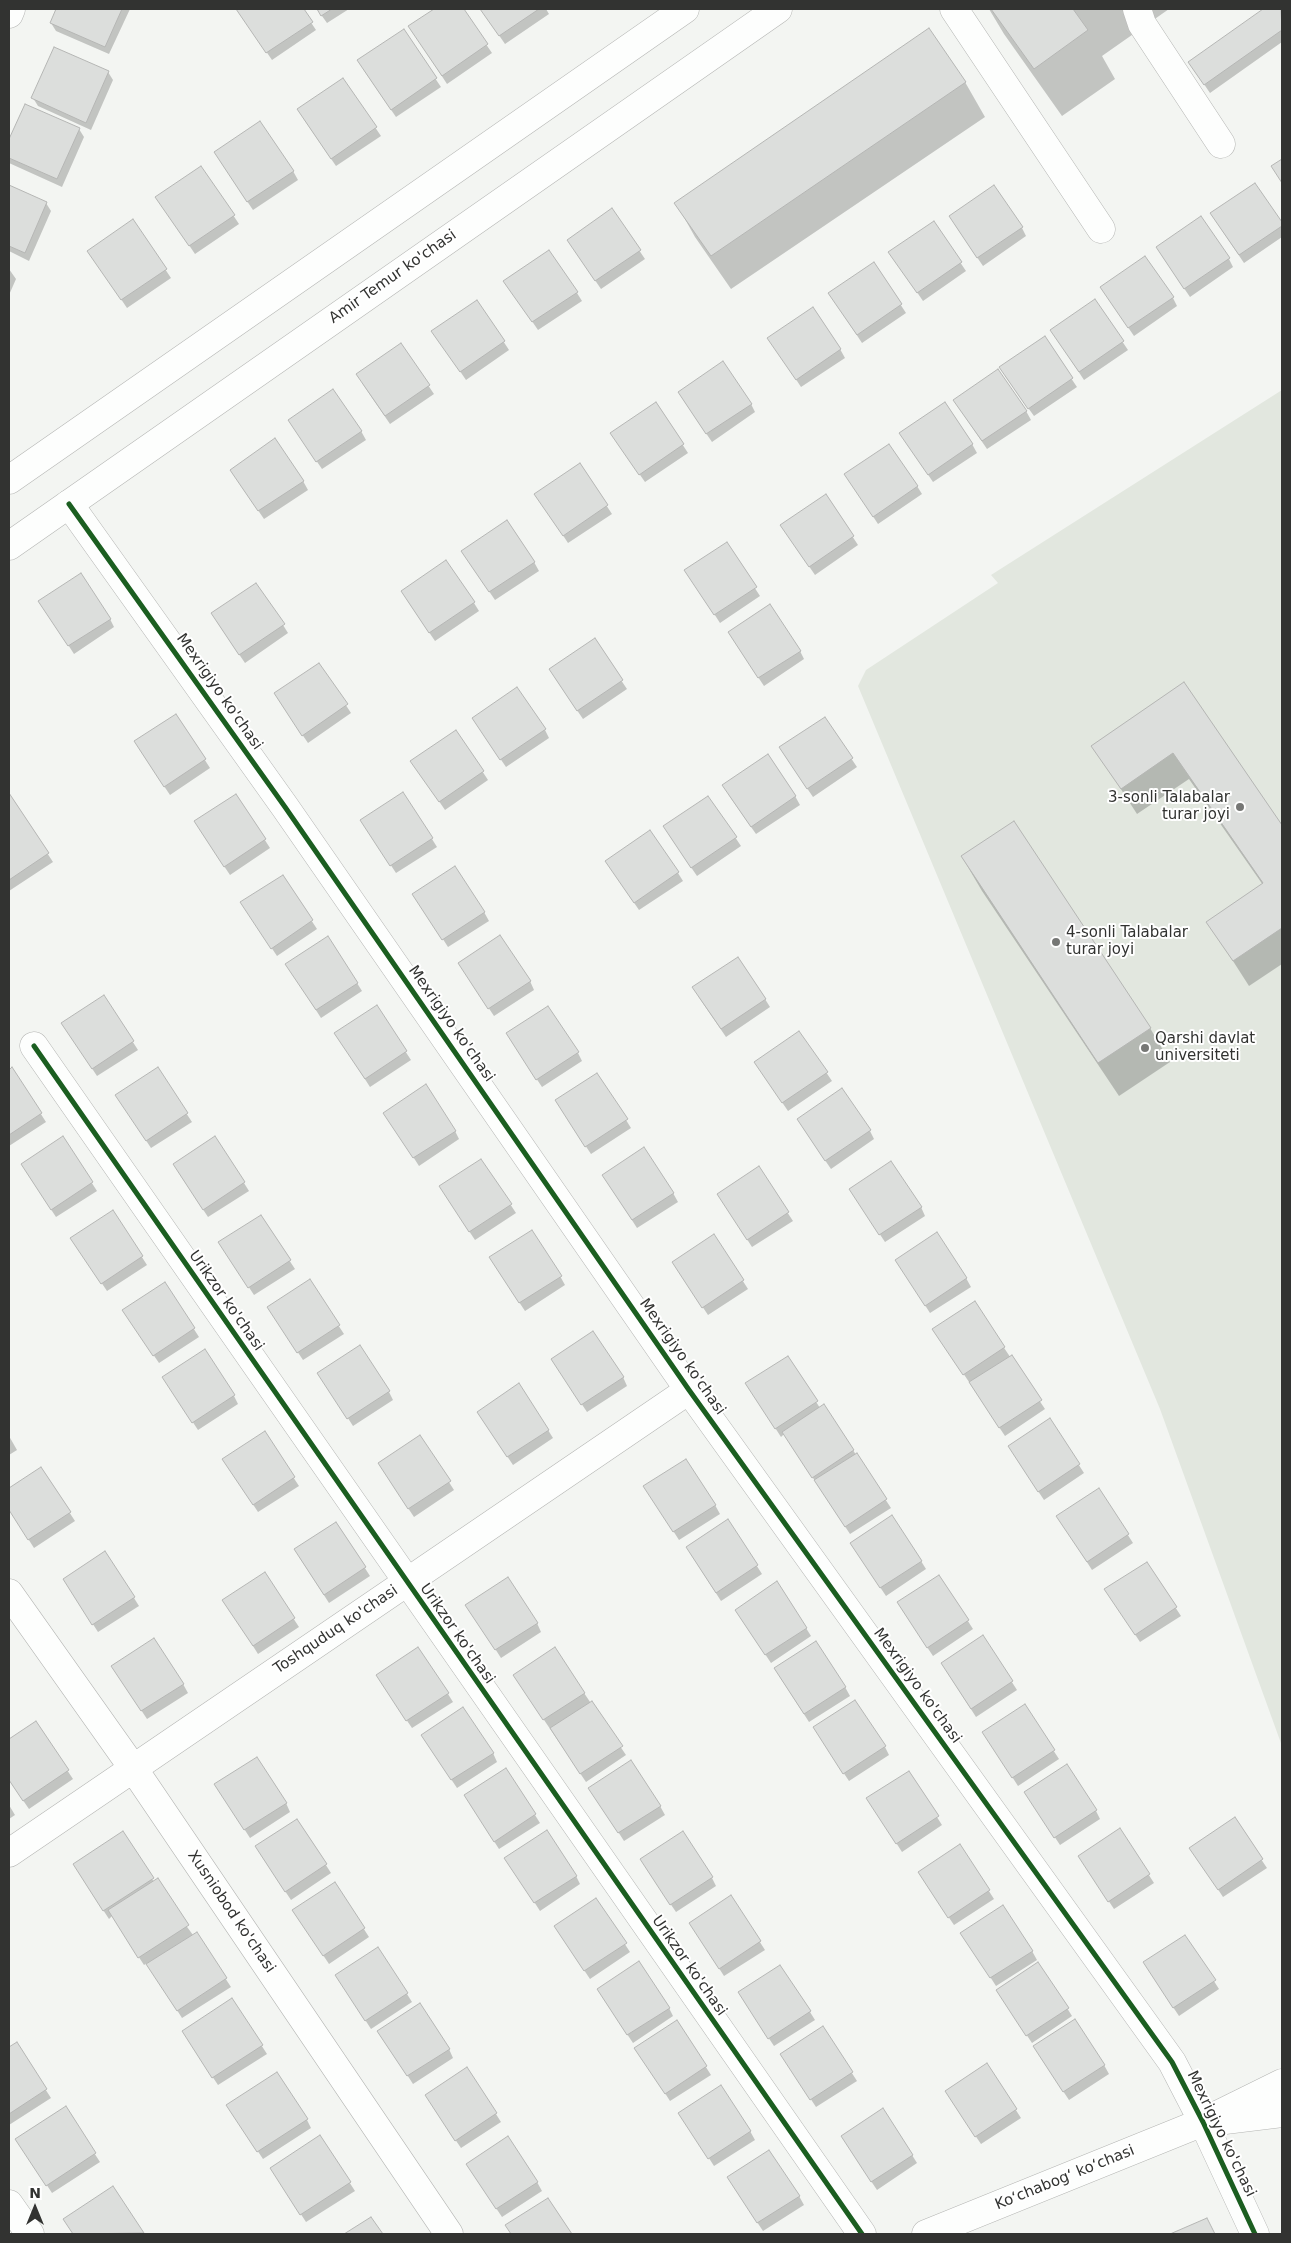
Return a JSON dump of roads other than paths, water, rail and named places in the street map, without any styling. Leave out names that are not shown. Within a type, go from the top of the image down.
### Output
[{"type":"street","points":[[9,14],[11,9]]},
{"type":"street","points":[[9,480],[685,9]]},
{"type":"street","name":"Amir Temur ko'chasi","points":[[9,546],[778,9]]},
{"type":"street","points":[[954,9],[1101,229]]},
{"type":"street","points":[[1138,9],[1142,24],[1221,144]]},
{"type":"street","name":"Mexrigiyo ko'chasi","points":[[69,504],[291,816],[689,1390],[1172,2062],[1203,2122],[1255,2234]]},
{"type":"street","name":"Urikzor ko'chasi","points":[[34,1046],[862,2234]]},
{"type":"street","name":"Toshquduq ko'chasi","points":[[9,1854],[689,1390]]},
{"type":"street","name":"Xusniobod ko'chasi","points":[[9,1593],[134,1768],[449,2234]]},
{"type":"street","name":"Ko‘chabog‘ ko‘chasi","points":[[926,2234],[1203,2122],[1282,2083]]},
{"type":"street","name":"Ko‘chabog‘ ko‘chasi","points":[[1203,2122],[1282,2113]]},
{"type":"street","points":[[9,2204],[30,2234]]},
{"type":"place","name":"3-sonli Talabalar turar joyi","points":[[1240,807]]},
{"type":"place","name":"4-sonli Talabalar turar joyi","points":[[1056,942]]},
{"type":"place","name":"Qarshi davlat universiteti","points":[[1145,1048]]}]
